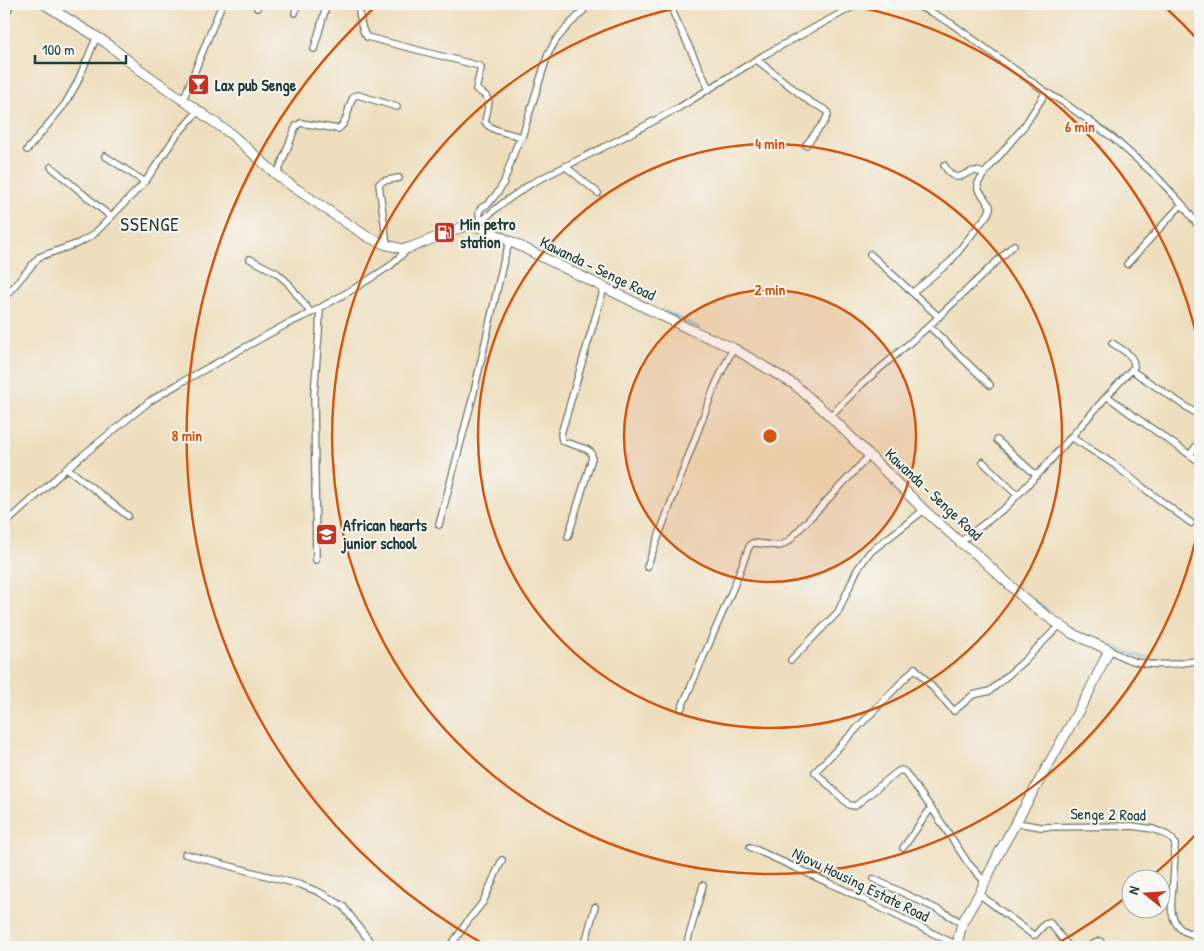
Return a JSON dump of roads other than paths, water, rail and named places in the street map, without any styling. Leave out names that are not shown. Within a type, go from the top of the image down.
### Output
[{"type":"street","points":[[4,17],[11,4]]},
{"type":"street","points":[[44,4],[97,36],[138,69],[232,134],[295,188],[360,232],[387,245],[403,249],[469,225],[479,224],[503,203],[532,182],[680,107],[764,55],[858,4]]},
{"type":"street","points":[[183,100],[222,4]]},
{"type":"street","points":[[295,13],[297,4]]},
{"type":"street","points":[[314,49],[327,4]]},
{"type":"street","points":[[358,4],[362,28],[367,37],[480,66],[476,89],[486,96],[489,102],[484,122],[492,128],[522,137]]},
{"type":"street","points":[[570,4],[584,10]]},
{"type":"street","points":[[479,224],[479,212],[488,204],[504,182],[516,147],[522,137],[548,54],[556,40],[588,4]]},
{"type":"street","points":[[670,4],[674,17],[709,89]]},
{"type":"street","points":[[914,4],[952,24],[1113,138],[1157,177],[1182,204],[1200,228]]},
{"type":"street","points":[[27,150],[65,104],[97,36]]},
{"type":"street","points":[[756,60],[810,102],[826,110],[828,114],[825,121],[806,145]]},
{"type":"street","points":[[912,292],[950,262],[988,214],[990,206],[977,186],[984,174],[1025,125],[1046,92]]},
{"type":"street","points":[[277,174],[296,126],[301,123],[338,129],[345,122],[351,101],[354,96],[358,95],[397,107]]},
{"type":"street","points":[[4,298],[39,256],[79,243],[92,235],[111,218],[145,182],[176,136],[198,111]]},
{"type":"street","points":[[105,156],[145,182]]},
{"type":"street","points":[[944,165],[954,176],[958,177],[975,170],[979,170],[984,174]]},
{"type":"street","points":[[565,166],[598,194]]},
{"type":"street","points":[[51,167],[111,218]]},
{"type":"street","points":[[387,245],[379,184],[399,178]]},
{"type":"street","points":[[1127,264],[1182,204]]},
{"type":"street","name":"Kawanda - Senge Road","points":[[479,224],[604,288],[733,348],[795,385],[830,416],[924,510],[1026,600],[1073,634],[1109,650]]},
{"type":"street","points":[[439,525],[473,396],[504,259],[510,241]]},
{"type":"street","points":[[830,416],[861,385],[939,317],[1014,245]]},
{"type":"street","points":[[5,522],[67,468],[150,401],[286,324],[311,313],[357,287],[390,266],[408,248]]},
{"type":"street","points":[[870,254],[939,317]]},
{"type":"street","points":[[250,258],[288,283],[311,313]]},
{"type":"street","points":[[568,537],[592,458],[591,452],[562,440],[561,434],[604,288]]},
{"type":"street","points":[[316,560],[314,394],[320,333],[320,308]]},
{"type":"street","points":[[929,326],[990,384]]},
{"type":"street","points":[[960,542],[1006,507],[1037,476],[1131,370],[1134,366],[1130,355],[1112,343]]},
{"type":"street","points":[[647,567],[714,388],[733,348]]},
{"type":"street","points":[[1131,370],[1200,416]]},
{"type":"street","points":[[1107,396],[1200,462]]},
{"type":"street","points":[[1071,437],[1115,465],[1192,522]]},
{"type":"street","points":[[996,440],[1037,476]]},
{"type":"street","points":[[1190,455],[1200,440]]},
{"type":"street","points":[[681,709],[749,547],[755,543],[780,546],[789,542],[794,534],[870,455]]},
{"type":"street","points":[[983,462],[1017,495]]},
{"type":"street","points":[[67,468],[128,516]]},
{"type":"street","points":[[791,660],[838,612],[857,570],[869,553],[924,510]]},
{"type":"street","points":[[985,882],[968,863],[907,773],[901,770],[897,772],[855,806],[852,806],[815,772],[915,668],[954,711],[973,695],[990,690],[1024,661],[1060,625]]},
{"type":"street","points":[[957,947],[962,923],[1092,685],[1109,650],[1131,660],[1152,664],[1176,665],[1200,660]]},
{"type":"street","points":[[904,848],[931,808]]},
{"type":"street","name":"Senge 2 Road","points":[[1017,823],[1041,827],[1132,826],[1154,829],[1167,835],[1174,844],[1171,911],[1175,922],[1181,929],[1200,937]]},
{"type":"street","name":"Njovu Housing Estate Road","points":[[750,847],[842,889],[957,947]]},
{"type":"street","points":[[185,854],[302,885],[319,892],[343,906],[374,947]]},
{"type":"street","points":[[450,947],[483,902],[502,860]]},
{"type":"street","points":[[874,879],[962,923]]},
{"type":"street","points":[[686,947],[703,885]]},
{"type":"street","points":[[979,894],[1033,935],[1045,924],[1050,923],[1069,947]]},
{"type":"street","points":[[584,947],[595,907]]},
{"type":"street","points":[[1087,947],[1100,941],[1104,947]]},
{"type":"waterway","points":[[487,219],[486,223],[491,227]]},
{"type":"waterway","points":[[511,237],[520,241]]},
{"type":"waterway","points":[[665,312],[699,328]]},
{"type":"waterway","points":[[774,367],[782,373]]},
{"type":"waterway","points":[[849,429],[861,441]]},
{"type":"waterway","points":[[1033,600],[1049,612]]},
{"type":"waterway","points":[[1111,647],[1150,658]]},
{"type":"place","name":"Lax pub Senge","points":[[199,85]]},
{"type":"place","name":"Min petro station","points":[[444,233]]},
{"type":"place","name":"African hearts junior school","points":[[327,534]]},
{"type":"district","name":"SSENGE","points":[[150,224]]}]
